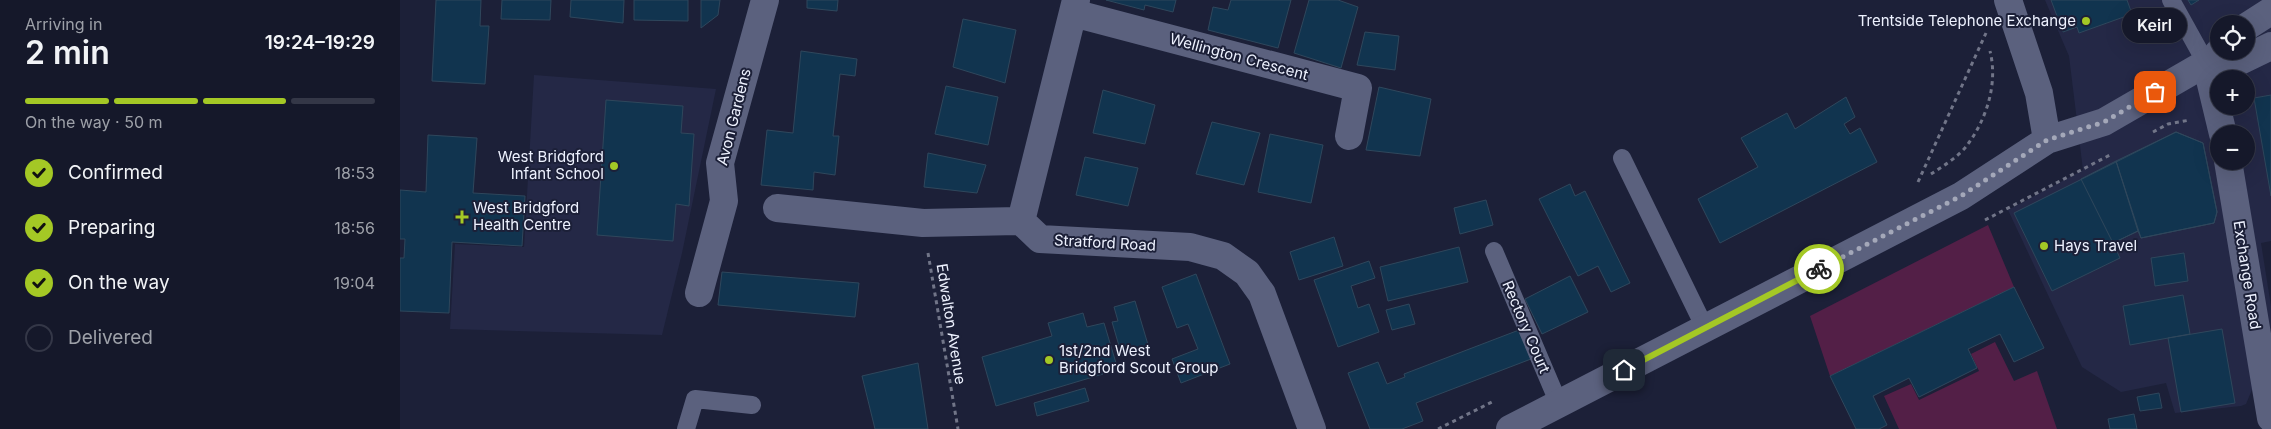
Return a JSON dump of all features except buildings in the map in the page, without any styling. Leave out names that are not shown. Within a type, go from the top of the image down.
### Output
[{"type":"street","name":"Avon Gardens","points":[[699,293],[724,201],[720,163],[765,0]]},
{"type":"street","points":[[2008,0],[2039,93],[2047,140]]},
{"type":"street","points":[[777,208],[923,223],[1021,221],[1074,6]]},
{"type":"street","name":"Wellington Crescent","points":[[1074,6],[1358,88],[1349,136]]},
{"type":"street","points":[[2255,21],[2271,11]]},
{"type":"street","points":[[2255,54],[2271,46]]},
{"type":"street","points":[[1510,429],[1961,196],[2047,140],[2104,122],[2210,60]]},
{"type":"street","points":[[2213,60],[2222,125]]},
{"type":"street","points":[[2226,60],[2238,62],[2242,60]]},
{"type":"street","name":"Exchange Road","points":[[2230,170],[2271,418]]},
{"type":"street","name":"Stratford Road","points":[[1021,221],[1040,239],[1190,247],[1223,256],[1247,272],[1262,294],[1312,429]]},
{"type":"lane","points":[[2171,0],[2210,54]]},
{"type":"lane","points":[[1622,158],[1705,328]]},
{"type":"lane","name":"Rectory Court","points":[[1494,251],[1558,404]]},
{"type":"lane","points":[[686,429],[695,399],[752,405]]},
{"type":"path","points":[[1984,24],[1988,40]]},
{"type":"path","points":[[1918,183],[1986,32]]},
{"type":"path","points":[[1910,188],[1968,146],[1993,93],[1990,48]]},
{"type":"path","name":"Edwalton Avenue","points":[[923,223],[958,429]]},
{"type":"path","points":[[1438,429],[1494,401]]},
{"type":"shaded area","points":[[2045,0],[2271,0],[2271,241],[2261,243],[2271,306],[2271,344],[2246,404],[2175,413],[2166,383],[2121,392],[2082,367],[2008,210],[2083,170],[2069,56]]},
{"type":"shaded area","name":"West Bridgford Infant School","points":[[534,75],[716,89],[682,253],[662,335],[450,329],[455,244],[524,247]]},
{"type":"shaded area","points":[[1988,225],[2014,287],[1830,376],[1810,316]]},
{"type":"shaded area","points":[[1995,342],[2014,381],[2037,371],[2057,429],[1899,429],[1884,396],[1911,384],[1919,400],[1979,371],[1971,354]]},
{"type":"way so far","points":[[1819,269],[1961,196],[2047,140],[2104,122],[2155,92]]},
{"type":"place","name":"Trentside Telephone Exchange","points":[[2086,21]]},
{"type":"place","name":"Keirl","points":[[2155,92]]},
{"type":"place","name":"West Bridgford Infant School","points":[[614,166]]},
{"type":"place","name":"West Bridgford Health Centre","points":[[462,217]]},
{"type":"place","name":"Hays Travel","points":[[2044,246]]},
{"type":"place","name":"1st/2nd West Bridgford Scout Group","points":[[1049,360]]},
{"type":"route","points":[[1624,370],[1819,269]]}]
